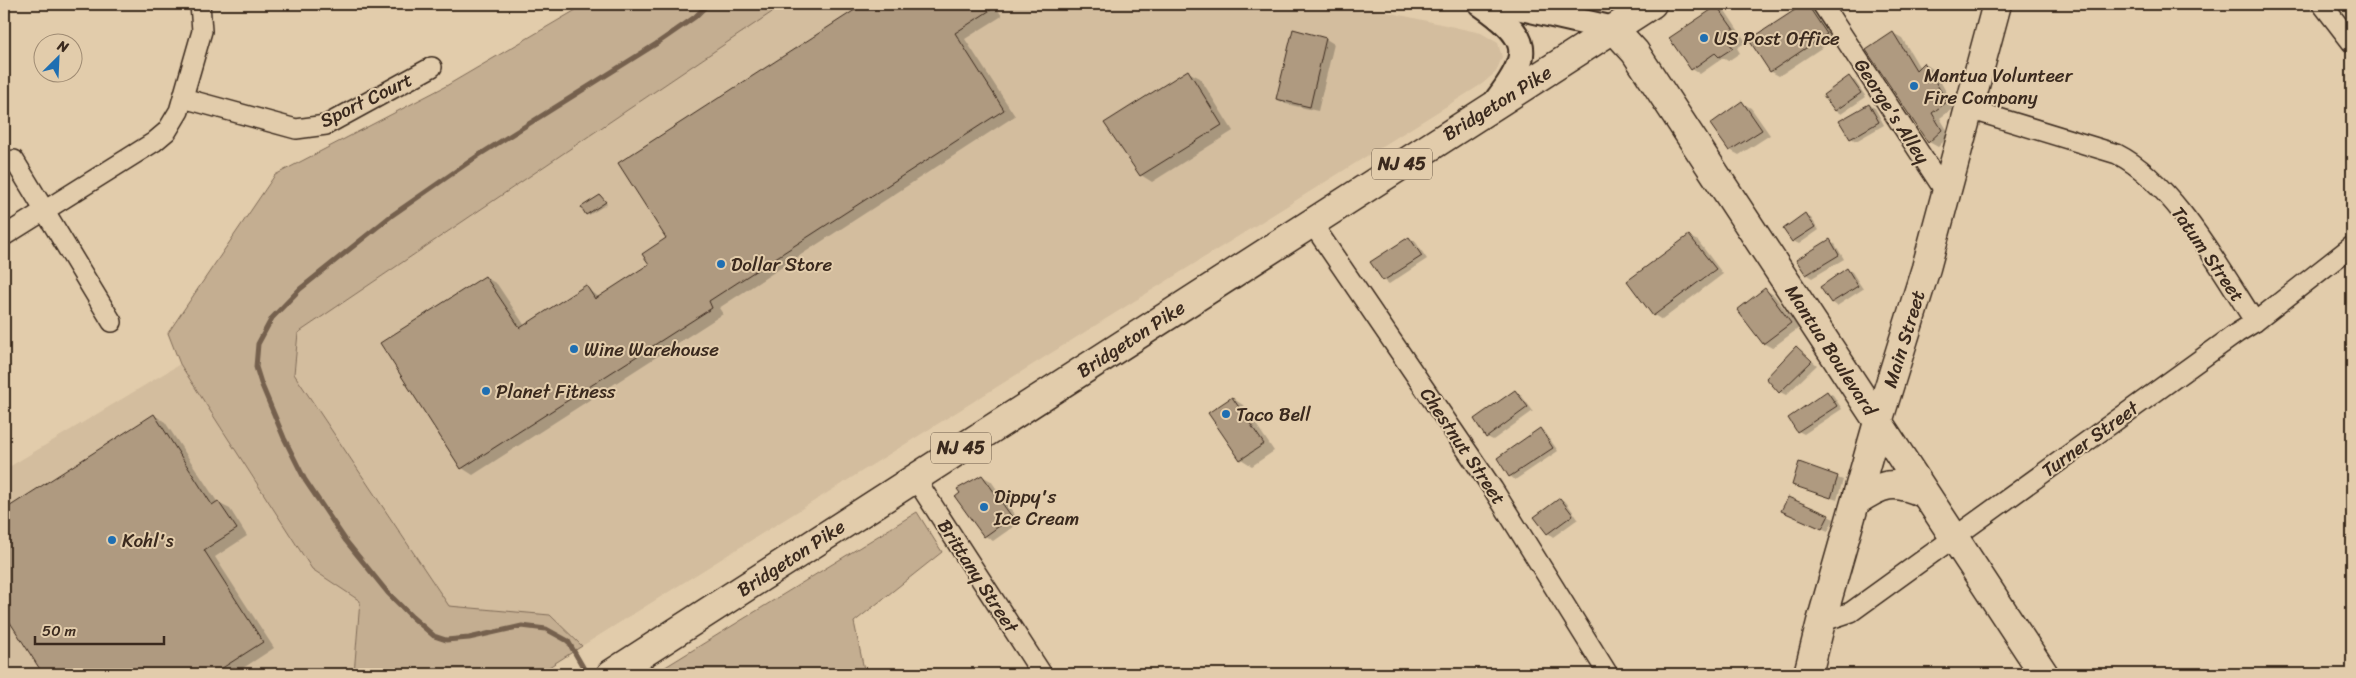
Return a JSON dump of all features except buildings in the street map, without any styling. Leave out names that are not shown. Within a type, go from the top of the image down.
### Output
[{"type":"main road","name":"Bridgeton Pike","points":[[610,674],[1652,4]]},
{"type":"main road","name":"Main Street","points":[[1808,674],[1878,422],[1926,268],[1997,4]]},
{"type":"main road","name":"Mantua Boulevard","points":[[1614,29],[1635,52],[2044,674]]},
{"type":"main road","points":[[1856,501],[1874,489],[1889,485],[1904,484],[1923,492]]},
{"type":"street","points":[[4,236],[154,142],[167,131],[179,111],[202,31],[200,4]]},
{"type":"street","points":[[1481,4],[1507,22],[1516,33],[1522,50],[1516,76],[1493,105]]},
{"type":"street","points":[[1504,4],[1614,29]]},
{"type":"street","name":"George's Alley","points":[[1822,4],[1946,193]]},
{"type":"street","points":[[2322,4],[2352,43]]},
{"type":"street","name":"Sport Court","points":[[183,98],[296,129],[326,125],[432,67]]},
{"type":"street","name":"Tatum Street","points":[[1969,109],[2117,154],[2133,161],[2189,220],[2255,322]]},
{"type":"street","points":[[14,160],[46,209],[112,322]]},
{"type":"street","name":"Chestnut Street","points":[[1311,222],[1493,489],[1608,674]]},
{"type":"street","name":"Turner Street","points":[[1821,622],[1852,612],[2237,333],[2255,322],[2352,246]]},
{"type":"street","name":"Brittany Street","points":[[915,478],[1042,674]]},
{"type":"shaded area","points":[[586,4],[784,4],[298,333],[294,374],[449,606],[550,615],[582,646],[538,674],[354,674],[360,601],[312,569],[180,364],[168,333],[275,175],[446,86]]},
{"type":"shaded area","points":[[784,4],[1351,4],[1481,33],[1498,43],[1502,57],[1496,72],[1482,84],[582,646],[550,615],[449,607],[294,374],[298,333]]},
{"type":"shaded area","name":"Kohl's","points":[[180,364],[312,569],[360,601],[354,674],[4,674],[4,470]]},
{"type":"shaded area","points":[[917,512],[942,552],[854,622],[865,674],[654,674]]},
{"type":"waterway","points":[[587,674],[568,641],[546,629],[522,626],[469,638],[446,640],[434,636],[388,593],[346,541],[305,480],[284,438],[261,383],[256,367],[258,344],[272,318],[300,289],[391,216],[479,155],[656,44],[695,17],[708,4]]},
{"type":"place","name":"US Post Office","points":[[1704,38]]},
{"type":"place","name":"Mantua Volunteer Fire Company","points":[[1914,86]]},
{"type":"place","name":"Dollar Store","points":[[721,264]]},
{"type":"place","name":"Wine Warehouse","points":[[574,349]]},
{"type":"place","name":"Planet Fitness","points":[[486,391]]},
{"type":"place","name":"Taco Bell","points":[[1226,414]]},
{"type":"place","name":"Dippy's Ice Cream","points":[[984,507]]},
{"type":"place","name":"Kohl's","points":[[112,540]]}]
